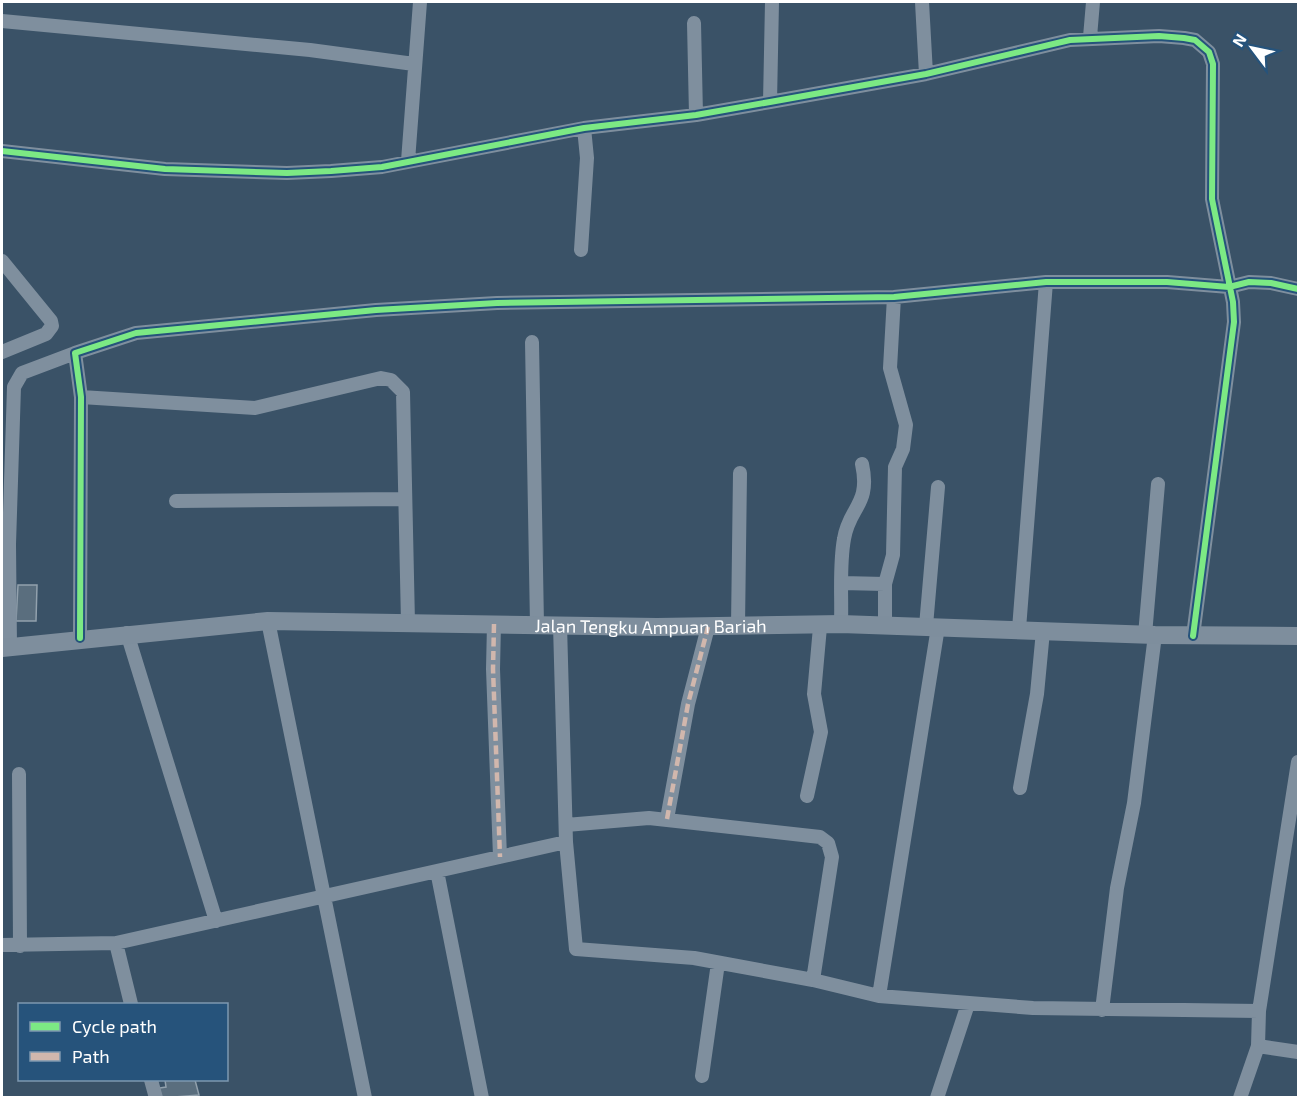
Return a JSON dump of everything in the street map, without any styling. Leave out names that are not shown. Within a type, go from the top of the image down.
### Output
[{"type":"main road","name":"Jalan Tengku Ampuan Bariah","points":[[6,647],[127,633],[268,621],[708,627],[820,627],[841,624],[1150,635],[1299,636]]},
{"type":"street","points":[[408,161],[420,2]]},
{"type":"street","points":[[770,102],[772,2]]},
{"type":"street","points":[[922,2],[926,74]]},
{"type":"street","points":[[1090,37],[1093,2]]},
{"type":"street","points":[[2,21],[310,50],[414,64]]},
{"type":"street","points":[[694,23],[696,115]]},
{"type":"street","points":[[2,151],[165,169],[287,173],[382,167],[584,128],[696,115],[926,74],[1090,37],[1195,40],[1209,52],[1213,64],[1212,199],[1233,302],[1234,322],[1193,636]]},
{"type":"street","points":[[581,250],[587,158],[584,128]]},
{"type":"street","points":[[2,261],[51,321],[52,326],[46,334],[2,352]]},
{"type":"street","points":[[1019,629],[1046,282]]},
{"type":"street","points":[[6,647],[7,446],[16,380],[22,373],[136,333],[376,310],[559,300],[894,297],[1046,282],[1167,282],[1229,287],[1249,282],[1271,283],[1299,289]]},
{"type":"street","points":[[885,625],[885,584],[893,555],[895,467],[903,449],[906,424],[890,368],[894,297]]},
{"type":"street","points":[[532,342],[537,625]]},
{"type":"street","points":[[75,353],[81,397],[80,638]]},
{"type":"street","points":[[81,397],[255,408],[381,378],[391,380],[402,392],[408,623]]},
{"type":"street","points":[[841,624],[844,538],[862,501],[865,477],[862,464]]},
{"type":"street","points":[[738,626],[740,473]]},
{"type":"street","points":[[1102,1010],[1116,888],[1134,803],[1150,635],[1158,484]]},
{"type":"street","points":[[879,996],[932,626],[938,487]]},
{"type":"street","points":[[176,501],[404,498]]},
{"type":"street","points":[[842,583],[885,584]]},
{"type":"street","points":[[268,621],[365,1098]]},
{"type":"street","points":[[494,624],[493,681],[500,857]]},
{"type":"street","points":[[560,625],[566,842],[576,949],[678,956],[813,980],[879,996],[968,1004],[1102,1010],[1259,1011]]},
{"type":"street","points":[[667,819],[688,704],[708,627]]},
{"type":"street","points":[[807,796],[821,732],[814,694],[820,627]]},
{"type":"street","points":[[1020,788],[1037,694],[1043,631]]},
{"type":"street","points":[[127,633],[216,921]]},
{"type":"street","points":[[1240,1098],[1258,1046],[1259,1011],[1299,762]]},
{"type":"street","points":[[19,774],[20,946]]},
{"type":"street","points":[[566,825],[635,818],[667,819],[820,837],[828,843],[832,857],[813,980]]},
{"type":"street","points":[[2,945],[116,943],[566,842]]},
{"type":"street","points":[[437,871],[482,1098]]},
{"type":"street","points":[[116,943],[131,1003]]},
{"type":"street","points":[[702,1076],[718,963]]},
{"type":"street","points":[[937,1098],[968,1004]]},
{"type":"street","points":[[1258,1046],[1299,1052]]},
{"type":"street","points":[[151,1081],[156,1098]]},
{"type":"building","points":[[18,585],[37,585],[36,621],[16,621]]},
{"type":"building","points":[[165,1081],[195,1081],[199,1095],[162,1098],[159,1088],[166,1087]]},
{"type":"marked path","points":[[494,624],[493,669],[500,857]]},
{"type":"marked path","points":[[667,819],[688,704],[708,627]]},
{"type":"cycle path","points":[[2,151],[165,169],[287,173],[382,167],[584,128],[696,115],[926,74],[1070,40],[1159,36],[1195,40],[1209,52],[1213,64],[1212,199],[1233,302],[1234,322],[1193,636]]},
{"type":"cycle path","points":[[80,638],[81,397],[75,353],[136,333],[376,310],[497,303],[894,297],[1046,282],[1167,282],[1229,287],[1249,282],[1271,283],[1298,289]]}]
